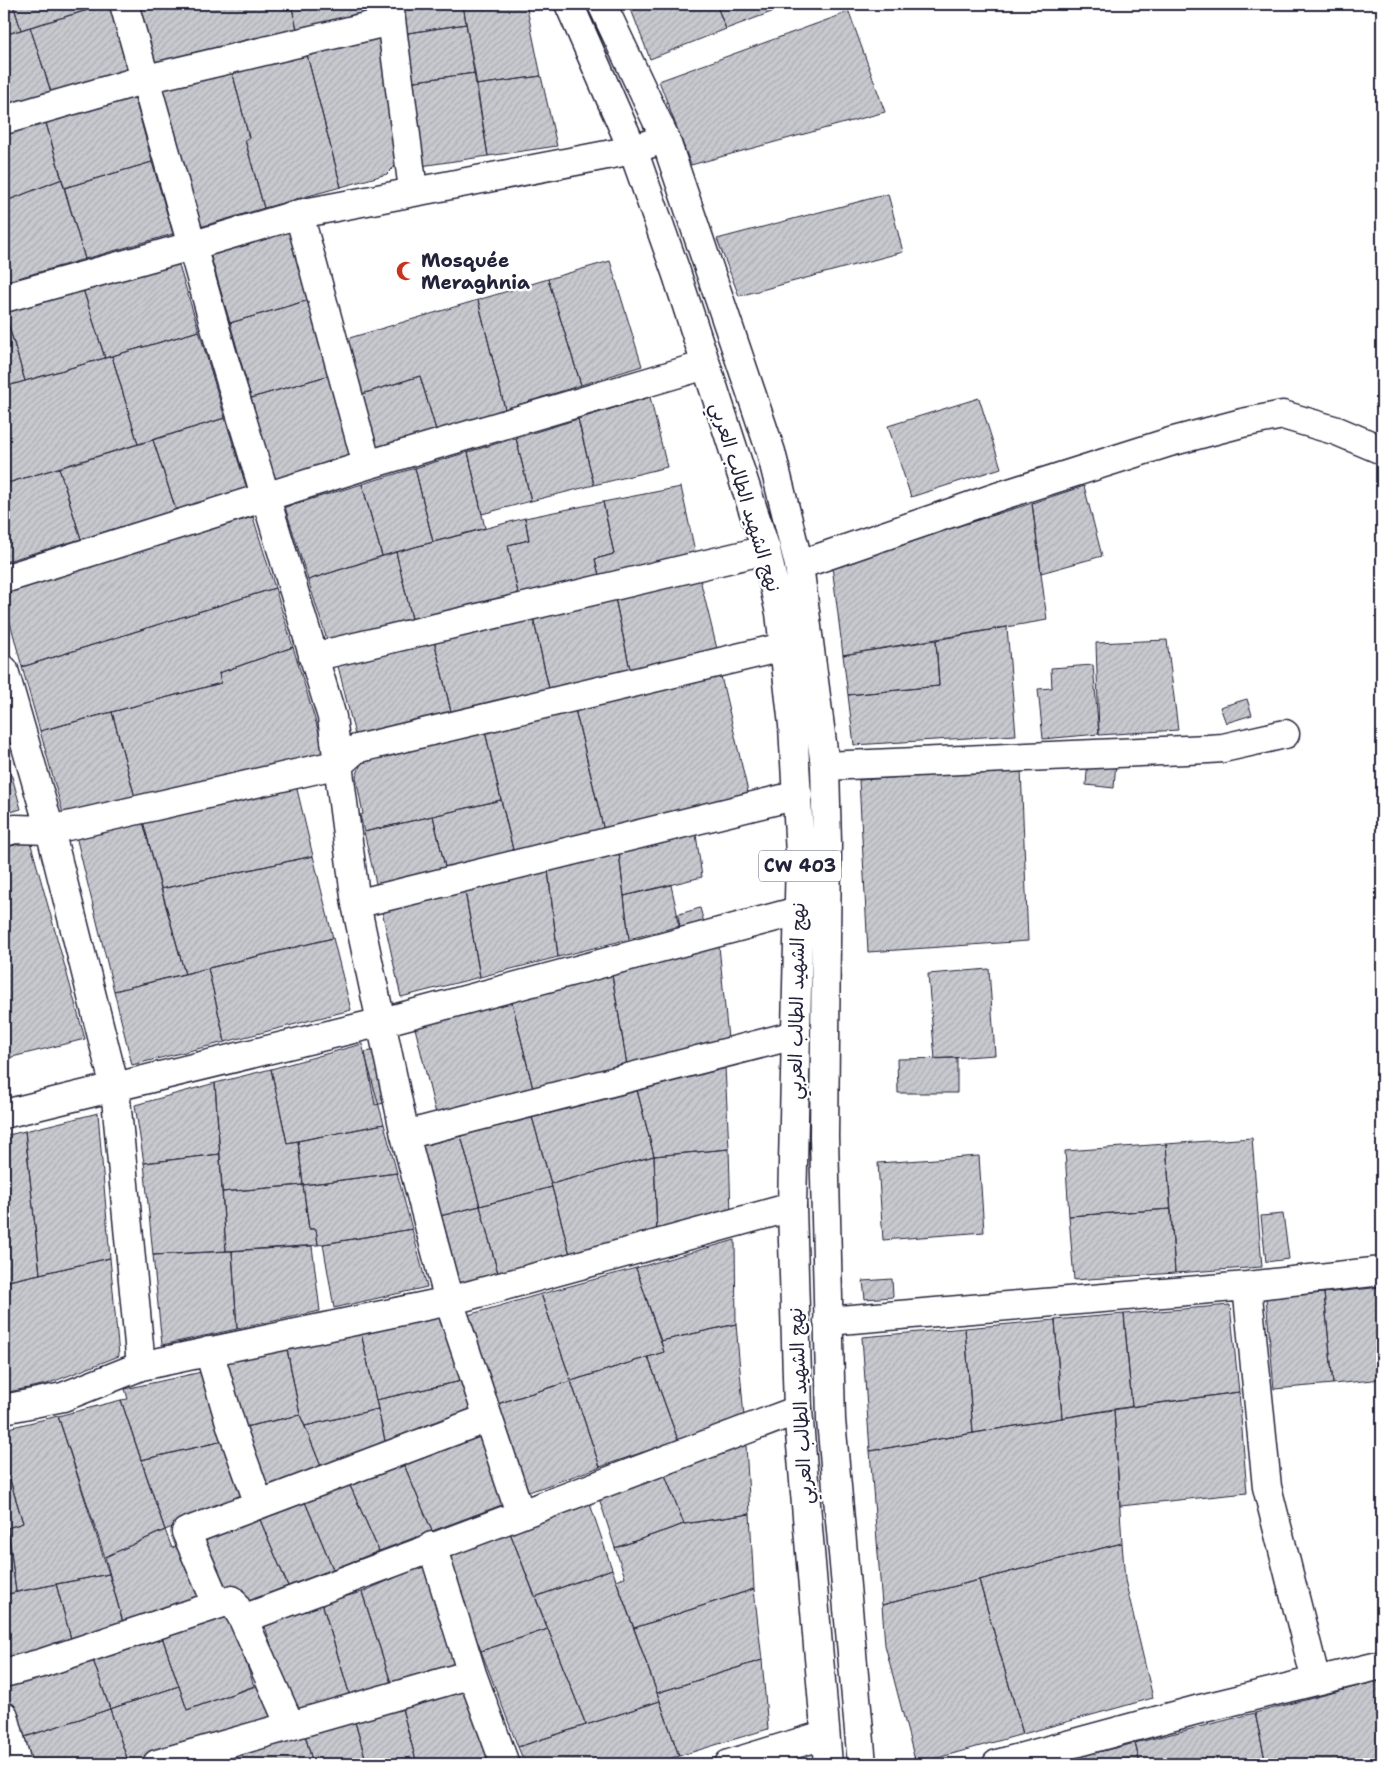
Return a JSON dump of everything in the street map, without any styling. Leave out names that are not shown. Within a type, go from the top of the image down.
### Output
[{"type":"street","points":[[124,4],[191,246],[332,717],[340,764],[356,904],[405,1135],[449,1301],[520,1512]]},
{"type":"street","name":"نهج الشهيد الطالب العربي","points":[[569,4],[633,150],[766,550],[780,613],[793,725],[800,855],[792,1207],[798,1410],[824,1735],[828,1764]]},
{"type":"street","name":"نهج الشهيد الطالب العربي","points":[[602,4],[665,138],[771,452],[800,566],[825,766],[824,1137],[831,1420],[862,1764]]},
{"type":"street","points":[[4,120],[390,12],[413,190]]},
{"type":"street","points":[[4,298],[299,214],[413,190],[633,150],[665,138]]},
{"type":"street","points":[[299,214],[367,465]]},
{"type":"street","points":[[4,579],[367,465],[706,365]]},
{"type":"street","points":[[800,566],[1000,496],[1170,442],[1242,423],[1283,415],[1337,431],[1382,450]]},
{"type":"street","points":[[313,657],[766,550]]},
{"type":"street","points":[[4,832],[15,829],[50,830],[340,764],[356,749],[783,647]]},
{"type":"street","points":[[4,670],[50,830],[115,1088],[141,1366]]},
{"type":"street","points":[[825,766],[1208,749],[1285,734]]},
{"type":"street","points":[[356,904],[798,795]]},
{"type":"street","points":[[4,1114],[382,1022],[798,911],[826,907]]},
{"type":"street","points":[[405,1135],[795,1035]]},
{"type":"street","points":[[4,1409],[63,1397],[141,1366],[449,1301],[792,1207]]},
{"type":"street","points":[[828,1321],[1247,1286],[1382,1271]]},
{"type":"street","points":[[1247,1286],[1267,1487],[1316,1681]]},
{"type":"street","points":[[209,1351],[232,1429],[260,1504]]},
{"type":"street","points":[[243,1619],[520,1512],[798,1410]]},
{"type":"street","points":[[217,1604],[186,1532],[488,1418]]},
{"type":"street","points":[[432,1546],[472,1674],[505,1764]]},
{"type":"street","points":[[4,1673],[42,1663],[232,1600],[243,1619],[290,1725]]},
{"type":"street","points":[[997,1764],[1382,1665]]},
{"type":"street","points":[[157,1764],[472,1674]]},
{"type":"street","points":[[4,1716],[17,1764]]},
{"type":"street","points":[[729,1764],[824,1735]]},
{"type":"building","points":[[4,4],[13,4],[21,30],[4,35]]},
{"type":"building","points":[[13,4],[107,4],[21,30]]},
{"type":"building","points":[[109,4],[128,72],[52,95],[30,27]]},
{"type":"building","points":[[138,4],[291,4],[297,29],[155,65]]},
{"type":"building","points":[[291,4],[381,4],[381,8],[297,29]]},
{"type":"building","points":[[398,4],[463,4],[466,24],[402,34]]},
{"type":"building","points":[[463,4],[526,4],[541,76],[476,85]]},
{"type":"building","points":[[629,4],[716,4],[726,29],[650,59]]},
{"type":"building","points":[[716,4],[793,4],[726,29]]},
{"type":"building","points":[[849,12],[885,112],[691,165],[659,81]]},
{"type":"building","points":[[466,24],[475,73],[408,82],[402,34]]},
{"type":"building","points":[[30,27],[52,95],[4,109],[4,35]]},
{"type":"building","points":[[381,32],[401,160],[387,174],[341,187],[306,51]]},
{"type":"building","points":[[306,51],[341,187],[264,208],[245,140],[249,138],[232,71]]},
{"type":"building","points":[[232,71],[249,138],[245,140],[264,208],[200,227],[162,90]]},
{"type":"building","points":[[475,73],[488,156],[421,166],[408,82]]},
{"type":"building","points":[[541,76],[557,146],[488,156],[476,85]]},
{"type":"building","points":[[133,91],[152,162],[64,188],[44,116]]},
{"type":"building","points":[[44,116],[62,179],[4,202],[4,128]]},
{"type":"building","points":[[152,162],[173,234],[85,259],[64,188]]},
{"type":"building","points":[[62,179],[85,259],[4,282],[4,202]]},
{"type":"building","points":[[888,194],[903,252],[739,296],[717,239]]},
{"type":"building","points":[[288,228],[309,300],[230,323],[211,257],[222,244]]},
{"type":"building","points":[[177,259],[199,331],[105,358],[82,286]]},
{"type":"building","points":[[610,261],[642,366],[581,385],[548,279]]},
{"type":"building","points":[[548,279],[581,385],[505,409],[478,300]]},
{"type":"building","points":[[82,286],[105,358],[25,381],[4,309]]},
{"type":"building","points":[[309,300],[330,375],[251,398],[230,323]]},
{"type":"building","points":[[478,300],[505,409],[436,430],[420,376],[362,394],[346,339]]},
{"type":"building","points":[[4,309],[25,381],[4,387]]},
{"type":"building","points":[[199,331],[225,418],[138,444],[112,356]]},
{"type":"building","points":[[112,356],[138,444],[4,484],[4,387]]},
{"type":"building","points":[[330,375],[354,457],[275,481],[251,398]]},
{"type":"building","points":[[420,376],[436,430],[377,449],[362,394]]},
{"type":"building","points":[[650,397],[667,467],[594,485],[578,419]]},
{"type":"building","points":[[979,398],[1001,468],[911,497],[888,426]]},
{"type":"building","points":[[225,418],[247,489],[176,510],[153,440]]},
{"type":"building","points":[[578,419],[594,485],[531,501],[516,438]]},
{"type":"building","points":[[516,438],[531,501],[482,514],[468,452]]},
{"type":"building","points":[[153,440],[176,510],[81,539],[59,468]]},
{"type":"building","points":[[468,452],[485,528],[433,542],[415,468]]},
{"type":"building","points":[[59,468],[81,539],[4,562],[4,484]]},
{"type":"building","points":[[415,468],[433,542],[382,556],[362,484]]},
{"type":"building","points":[[362,484],[382,556],[308,580],[285,507]]},
{"type":"building","points":[[1084,486],[1102,556],[1041,573],[1032,503]]},
{"type":"building","points":[[681,487],[696,556],[600,579],[595,559],[614,554],[603,502]]},
{"type":"building","points":[[603,502],[614,554],[595,559],[600,579],[519,598],[508,545],[529,540],[525,518]]},
{"type":"building","points":[[1032,503],[1047,620],[843,655],[832,566]]},
{"type":"building","points":[[253,517],[275,588],[22,667],[4,600],[4,591]]},
{"type":"building","points":[[525,518],[529,540],[508,545],[519,598],[413,623],[396,552]]},
{"type":"building","points":[[396,552],[413,623],[328,643],[308,580]]},
{"type":"building","points":[[700,579],[718,653],[631,674],[615,598]]},
{"type":"building","points":[[275,588],[293,647],[219,673],[221,683],[40,731],[22,667]]},
{"type":"building","points":[[615,598],[631,674],[550,693],[533,617]]},
{"type":"building","points":[[533,617],[550,693],[452,716],[434,640]]},
{"type":"building","points":[[1007,627],[1016,735],[854,745],[848,695],[939,686],[936,640]]},
{"type":"building","points":[[434,640],[452,716],[356,739],[337,662]]},
{"type":"building","points":[[936,640],[939,686],[848,695],[843,655]]},
{"type":"building","points":[[1167,640],[1178,730],[1099,735],[1096,643]]},
{"type":"building","points":[[293,647],[327,759],[136,801],[112,712],[221,683],[219,673]]},
{"type":"building","points":[[1093,665],[1099,734],[1043,739],[1038,689],[1052,688],[1051,668]]},
{"type":"building","points":[[720,672],[749,796],[604,831],[574,705]]},
{"type":"building","points":[[1247,699],[1252,715],[1226,723],[1220,707]]},
{"type":"building","points":[[574,705],[604,831],[514,854],[484,727]]},
{"type":"building","points":[[112,712],[136,801],[64,817],[40,731]]},
{"type":"building","points":[[484,727],[501,800],[364,832],[360,815],[363,814],[356,777],[361,763],[360,757]]},
{"type":"building","points":[[4,748],[21,809],[4,814]]},
{"type":"building","points":[[1088,758],[1116,760],[1114,788],[1086,785]]},
{"type":"building","points":[[1021,769],[1028,941],[868,952],[859,780]]},
{"type":"building","points":[[296,785],[313,856],[161,889],[142,818]]},
{"type":"building","points":[[501,800],[514,854],[446,871],[433,816]]},
{"type":"building","points":[[433,816],[446,871],[377,888],[364,832]]},
{"type":"building","points":[[142,818],[185,974],[114,991],[75,832]]},
{"type":"building","points":[[696,834],[702,877],[624,896],[619,853]]},
{"type":"building","points":[[30,841],[85,1039],[4,1059],[4,848]]},
{"type":"building","points":[[619,853],[629,939],[558,957],[548,870]]},
{"type":"building","points":[[313,856],[333,938],[185,974],[161,889]]},
{"type":"building","points":[[548,870],[558,957],[480,977],[465,891]]},
{"type":"building","points":[[671,885],[680,926],[629,939],[624,896]]},
{"type":"building","points":[[465,891],[480,977],[401,997],[382,911]]},
{"type":"building","points":[[700,908],[705,926],[681,933],[676,915]]},
{"type":"building","points":[[333,938],[351,1010],[225,1042],[208,968]]},
{"type":"building","points":[[719,946],[728,1039],[627,1065],[612,975]]},
{"type":"building","points":[[208,968],[225,1042],[132,1065],[114,991]]},
{"type":"building","points":[[989,969],[995,1055],[935,1059],[928,974]]},
{"type":"building","points":[[612,975],[627,1065],[533,1089],[512,1002]]},
{"type":"building","points":[[512,1002],[533,1089],[436,1114],[415,1028]]},
{"type":"building","points":[[362,1044],[384,1124],[287,1143],[271,1069]]},
{"type":"building","points":[[390,1048],[399,1100],[375,1105],[365,1052]]},
{"type":"building","points":[[957,1058],[957,1093],[898,1093],[897,1059]]},
{"type":"building","points":[[725,1067],[729,1149],[654,1156],[637,1090]]},
{"type":"building","points":[[271,1069],[287,1143],[298,1141],[303,1185],[222,1192],[215,1083]]},
{"type":"building","points":[[215,1083],[220,1154],[144,1163],[135,1105]]},
{"type":"building","points":[[637,1090],[654,1156],[551,1184],[532,1117]]},
{"type":"building","points":[[98,1113],[110,1258],[40,1274],[25,1131]]},
{"type":"building","points":[[532,1117],[552,1187],[480,1206],[461,1136]]},
{"type":"building","points":[[384,1124],[397,1173],[303,1185],[298,1141]]},
{"type":"building","points":[[25,1131],[40,1274],[4,1282],[4,1136]]},
{"type":"building","points":[[461,1136],[480,1206],[440,1216],[422,1146]]},
{"type":"building","points":[[1252,1138],[1262,1267],[1175,1273],[1166,1144]]},
{"type":"building","points":[[1166,1144],[1171,1209],[1069,1216],[1065,1151]]},
{"type":"building","points":[[729,1149],[731,1215],[657,1234],[654,1156]]},
{"type":"building","points":[[220,1154],[226,1251],[153,1255],[144,1163]]},
{"type":"building","points":[[654,1156],[657,1234],[571,1258],[551,1184]]},
{"type":"building","points":[[979,1156],[984,1232],[883,1240],[878,1163]]},
{"type":"building","points":[[397,1173],[412,1229],[318,1245],[316,1229],[309,1229],[303,1185]]},
{"type":"building","points":[[303,1185],[309,1229],[316,1229],[318,1245],[226,1251],[222,1192]]},
{"type":"building","points":[[552,1187],[571,1258],[499,1277],[480,1206]]},
{"type":"building","points":[[480,1206],[499,1277],[458,1288],[440,1216]]},
{"type":"building","points":[[1171,1209],[1175,1273],[1074,1280],[1069,1216]]},
{"type":"building","points":[[1283,1214],[1289,1259],[1266,1262],[1261,1216]]},
{"type":"building","points":[[412,1229],[427,1287],[334,1308],[323,1244]]},
{"type":"building","points":[[735,1240],[736,1324],[661,1341],[636,1268]]},
{"type":"building","points":[[312,1246],[320,1311],[237,1329],[232,1251]]},
{"type":"building","points":[[232,1251],[237,1329],[162,1345],[153,1255]]},
{"type":"building","points":[[110,1258],[119,1356],[47,1384],[4,1393],[4,1282]]},
{"type":"building","points":[[636,1268],[664,1352],[571,1381],[541,1294]]},
{"type":"building","points":[[892,1279],[893,1297],[865,1299],[863,1281]]},
{"type":"building","points":[[1382,1287],[1382,1379],[1333,1384],[1324,1293]]},
{"type":"building","points":[[1324,1293],[1333,1384],[1274,1389],[1266,1298]]},
{"type":"building","points":[[541,1294],[571,1381],[497,1404],[468,1315]]},
{"type":"building","points":[[1230,1305],[1239,1392],[1132,1407],[1124,1314]]},
{"type":"building","points":[[1124,1314],[1132,1407],[1062,1418],[1055,1320]]},
{"type":"building","points":[[445,1315],[466,1380],[376,1400],[361,1333]]},
{"type":"building","points":[[1055,1320],[1062,1418],[973,1433],[965,1328]]},
{"type":"building","points":[[736,1324],[744,1417],[678,1440],[648,1357],[664,1352],[661,1341]]},
{"type":"building","points":[[965,1328],[973,1433],[870,1451],[862,1337]]},
{"type":"building","points":[[361,1333],[378,1409],[305,1426],[300,1415],[287,1349]]},
{"type":"building","points":[[287,1349],[300,1415],[240,1428],[220,1363]]},
{"type":"building","points":[[648,1357],[678,1440],[600,1467],[571,1381]]},
{"type":"building","points":[[206,1371],[228,1440],[141,1460],[121,1400],[128,1399],[125,1389]]},
{"type":"building","points":[[466,1380],[476,1413],[386,1445],[376,1400]]},
{"type":"building","points":[[571,1381],[600,1467],[526,1493],[497,1404]]},
{"type":"building","points":[[1239,1392],[1247,1493],[1120,1506],[1114,1409]]},
{"type":"building","points":[[121,1400],[165,1530],[105,1557],[58,1416]]},
{"type":"building","points":[[378,1409],[386,1445],[322,1469],[305,1426]]},
{"type":"building","points":[[1114,1409],[1122,1543],[882,1605],[870,1451]]},
{"type":"building","points":[[300,1415],[322,1469],[261,1492],[240,1428]]},
{"type":"building","points":[[58,1416],[109,1574],[16,1592],[8,1528],[23,1523],[4,1460],[4,1429]]},
{"type":"building","points":[[481,1430],[507,1503],[432,1531],[402,1460]]},
{"type":"building","points":[[228,1440],[250,1497],[165,1530],[141,1460]]},
{"type":"building","points":[[746,1445],[750,1514],[684,1524],[665,1475]]},
{"type":"building","points":[[4,1460],[23,1523],[4,1529]]},
{"type":"building","points":[[402,1460],[432,1531],[379,1551],[348,1481]]},
{"type":"building","points":[[665,1475],[684,1524],[615,1548],[599,1498]]},
{"type":"building","points":[[348,1481],[379,1551],[333,1569],[303,1497]]},
{"type":"building","points":[[303,1497],[333,1569],[288,1586],[258,1515]]},
{"type":"building","points":[[589,1501],[612,1569],[535,1597],[509,1530]]},
{"type":"building","points":[[750,1514],[754,1589],[634,1628],[616,1580],[625,1577],[615,1548],[684,1524]]},
{"type":"building","points":[[258,1515],[288,1586],[246,1602],[240,1588],[222,1595],[199,1537]]},
{"type":"building","points":[[8,1528],[16,1592],[4,1595],[4,1529]]},
{"type":"building","points":[[165,1530],[172,1548],[185,1543],[207,1598],[124,1626],[105,1557]]},
{"type":"building","points":[[509,1530],[548,1629],[481,1651],[443,1554]]},
{"type":"building","points":[[1122,1543],[1125,1580],[1153,1698],[1023,1734],[979,1580]]},
{"type":"building","points":[[429,1563],[463,1667],[392,1686],[362,1592]]},
{"type":"building","points":[[612,1569],[660,1701],[586,1725],[535,1597]]},
{"type":"building","points":[[109,1574],[124,1626],[73,1646],[56,1584]]},
{"type":"building","points":[[979,1580],[1023,1734],[916,1764],[885,1645],[882,1605]]},
{"type":"building","points":[[56,1584],[73,1646],[4,1664],[4,1611],[7,1610],[4,1595]]},
{"type":"building","points":[[754,1589],[762,1660],[657,1693],[634,1628]]},
{"type":"building","points":[[362,1592],[392,1686],[350,1696],[322,1603]]},
{"type":"building","points":[[322,1603],[350,1696],[293,1711],[263,1621]]},
{"type":"building","points":[[227,1608],[254,1686],[187,1710],[160,1631]]},
{"type":"building","points":[[548,1629],[586,1725],[518,1747],[481,1651]]},
{"type":"building","points":[[160,1631],[179,1686],[110,1709],[91,1654]]},
{"type":"building","points":[[91,1654],[110,1709],[16,1740],[4,1692],[4,1684]]},
{"type":"building","points":[[762,1660],[768,1729],[679,1756],[657,1693]]},
{"type":"building","points":[[1382,1680],[1382,1764],[1266,1764],[1255,1713]]},
{"type":"building","points":[[262,1684],[273,1721],[129,1764],[110,1709],[179,1686],[187,1710]]},
{"type":"building","points":[[467,1686],[491,1764],[417,1764],[401,1705]]},
{"type":"building","points":[[660,1701],[679,1756],[653,1764],[525,1764],[518,1747]]},
{"type":"building","points":[[401,1705],[417,1764],[367,1764],[354,1718]]},
{"type":"building","points":[[110,1709],[129,1764],[22,1764],[16,1740]]},
{"type":"building","points":[[352,1712],[367,1764],[313,1764],[304,1731]]},
{"type":"building","points":[[1255,1713],[1266,1764],[1140,1764],[1135,1743]]},
{"type":"building","points":[[304,1731],[313,1764],[188,1764]]},
{"type":"building","points":[[1135,1743],[1140,1764],[1050,1764]]},
{"type":"place","name":"Mosquée Meraghnia","points":[[406,271]]}]
